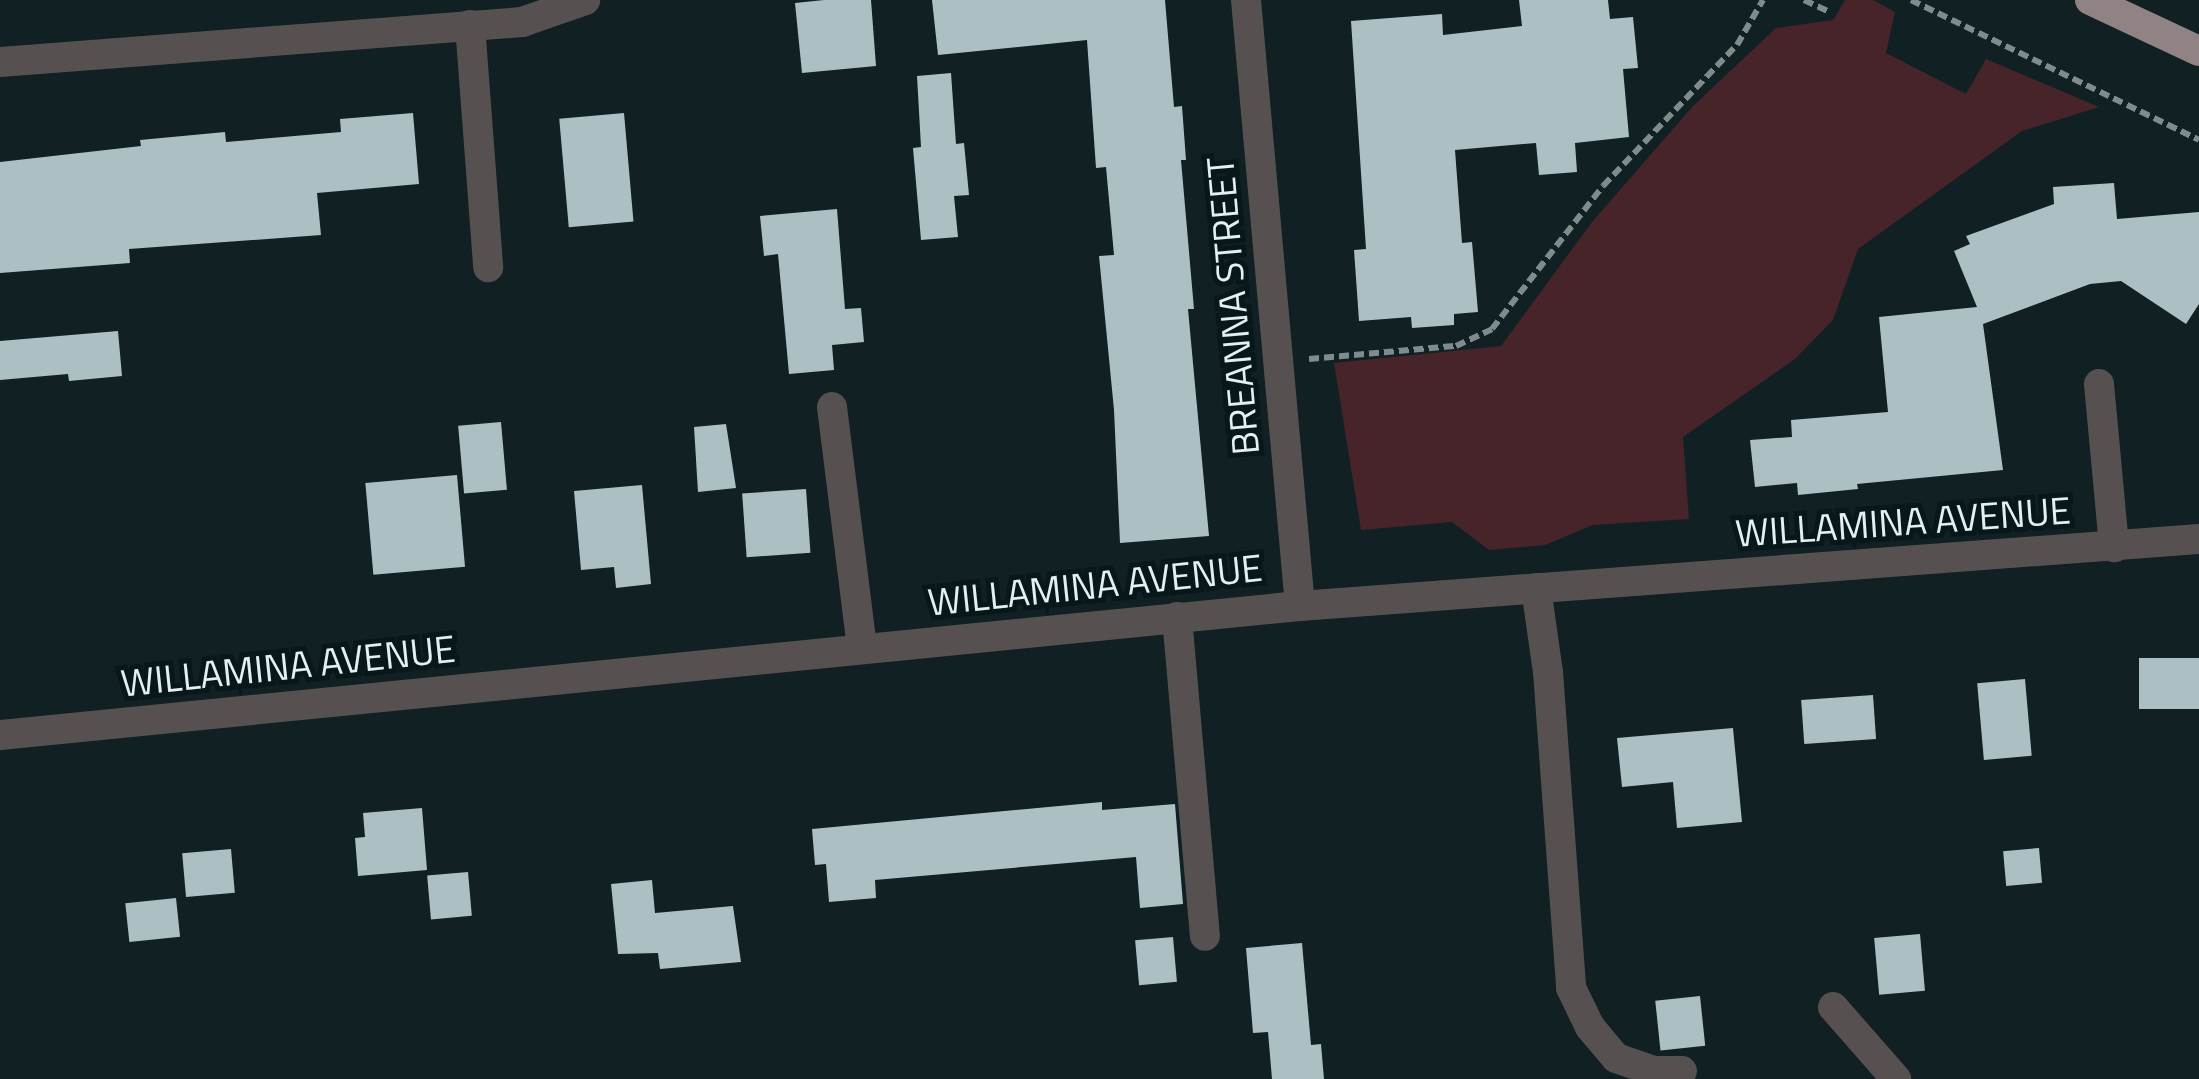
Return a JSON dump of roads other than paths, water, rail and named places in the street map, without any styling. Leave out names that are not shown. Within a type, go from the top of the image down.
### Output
[{"type":"main road","points":[[2090,0],[2199,51]]},
{"type":"street","points":[[0,62],[522,22],[585,0]]},
{"type":"street","name":"BREANNA STREET","points":[[1246,0],[1300,606]]},
{"type":"street","points":[[470,26],[488,267]]},
{"type":"street","points":[[2099,384],[2114,547]]},
{"type":"street","points":[[832,407],[862,648]]},
{"type":"street","name":"WILLAMINA AVENUE","points":[[0,735],[1300,606],[2199,539]]},
{"type":"street","points":[[1536,588],[1548,672],[1572,988],[1590,1026],[1616,1058],[1653,1071],[1682,1071]]},
{"type":"street","points":[[1178,617],[1205,936]]},
{"type":"street","points":[[1833,1007],[1896,1079]]}]
